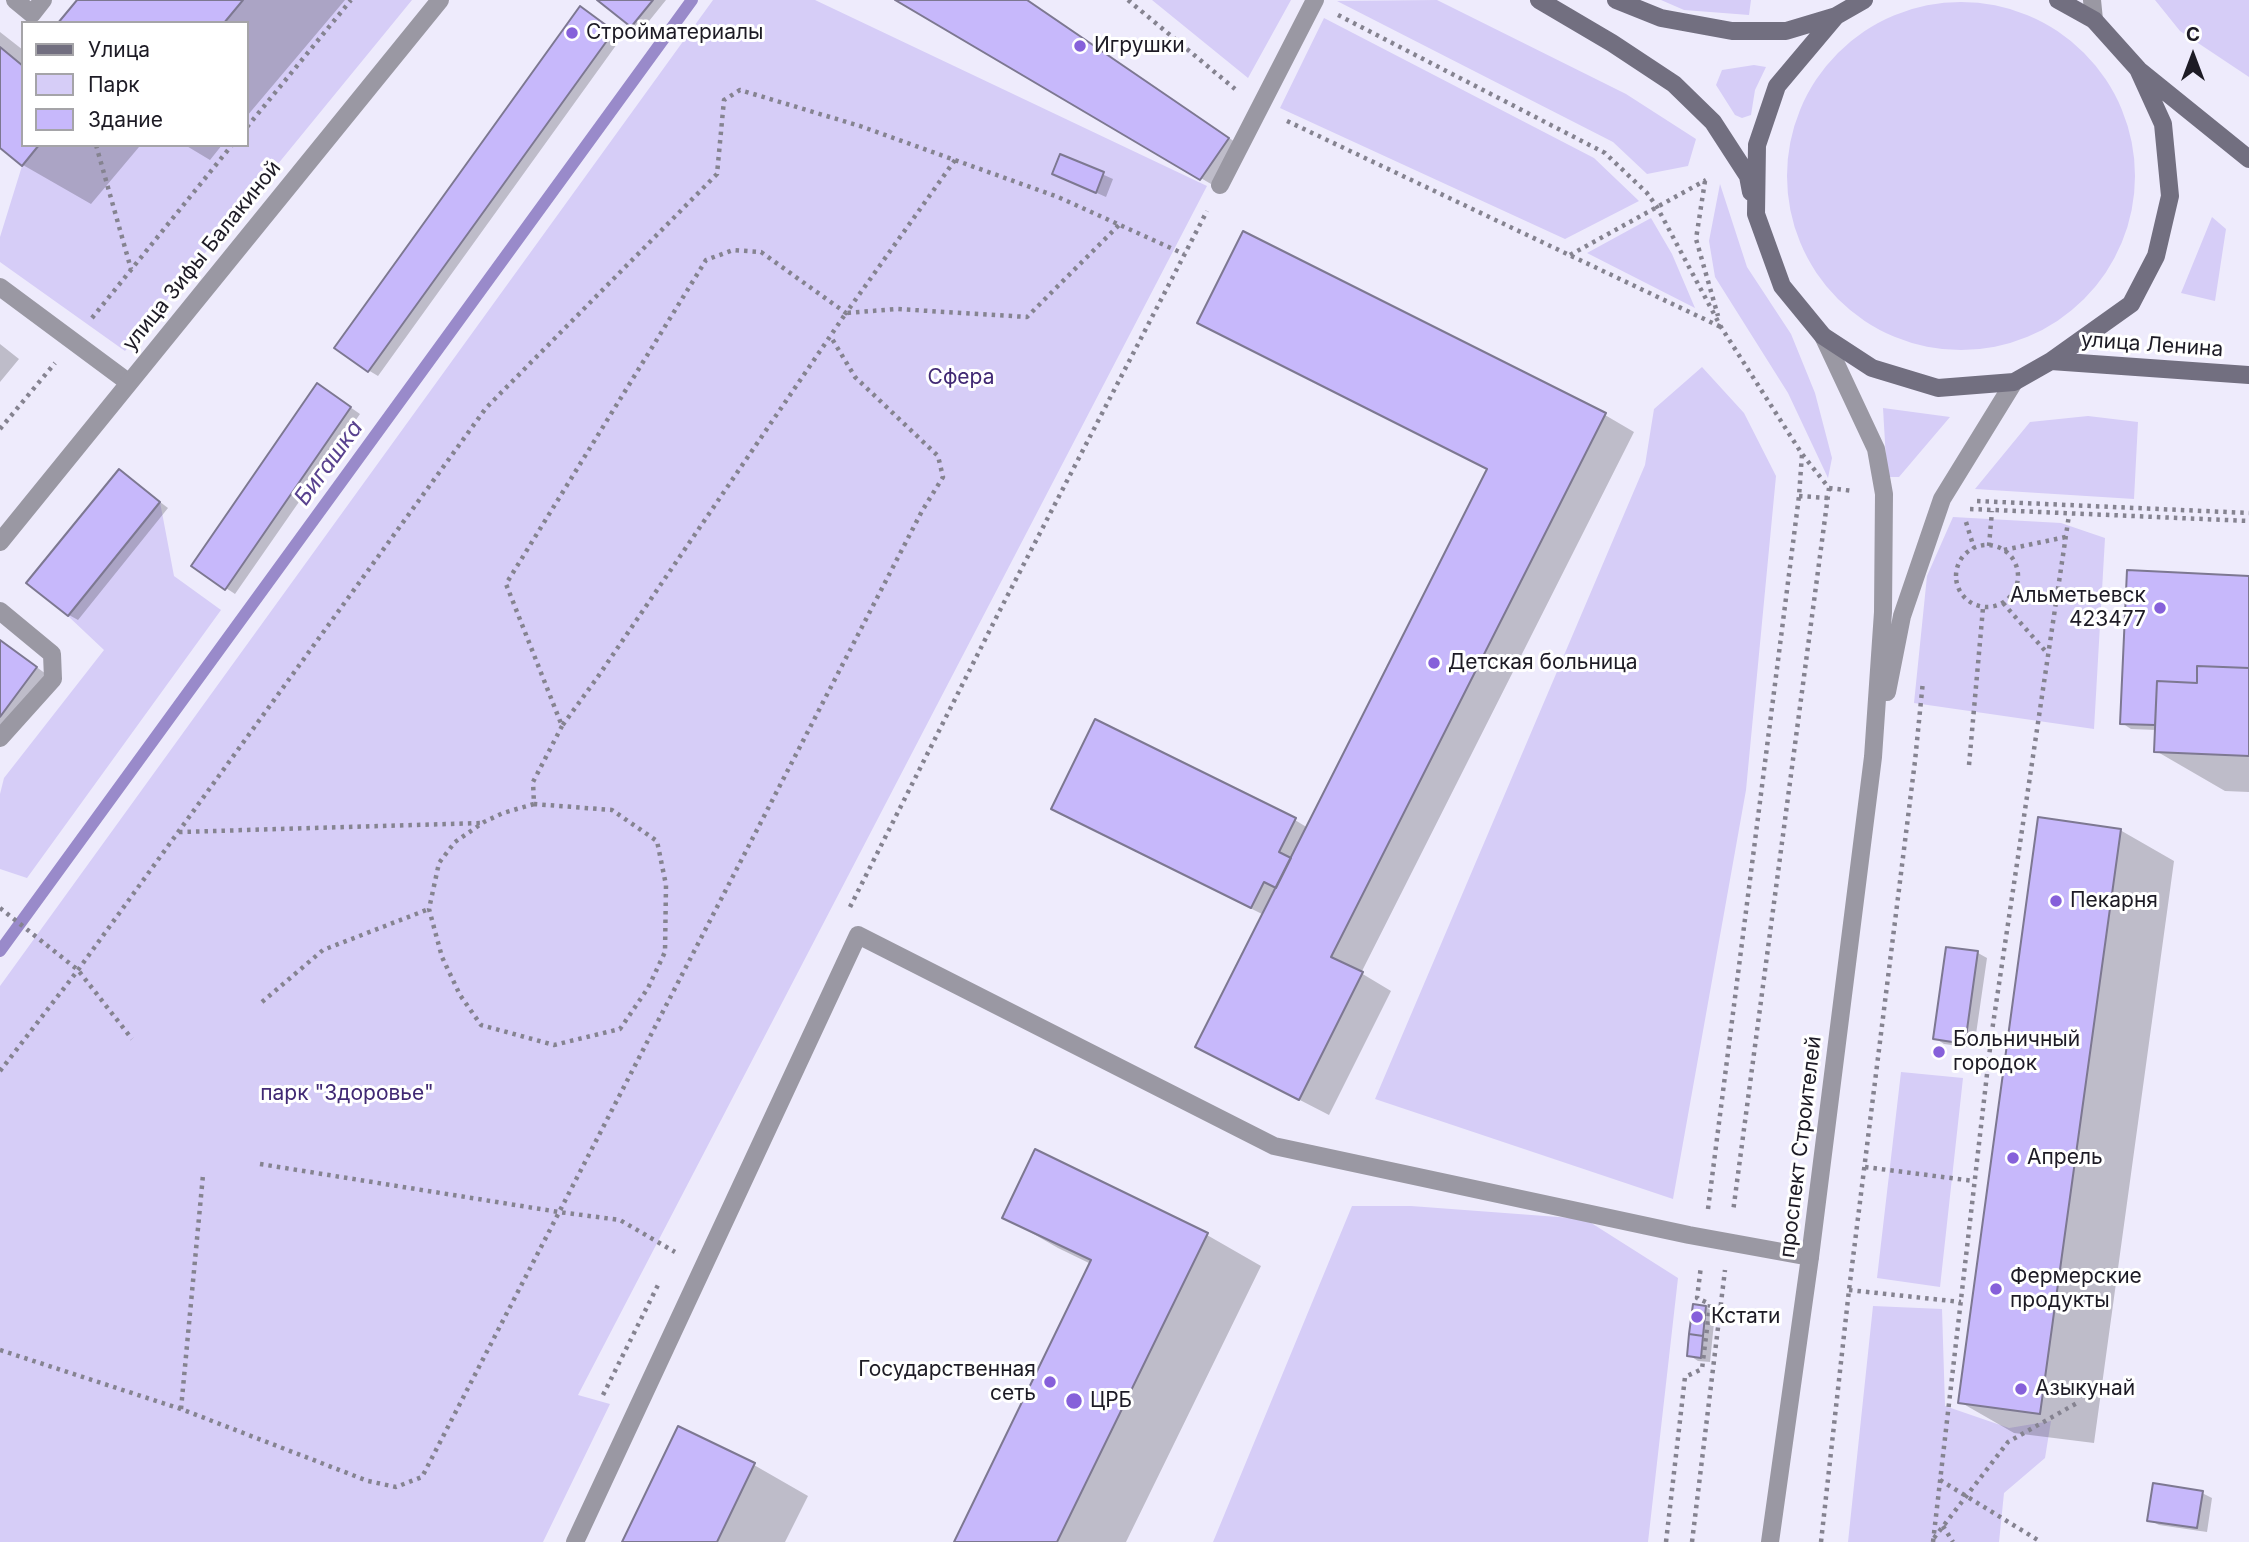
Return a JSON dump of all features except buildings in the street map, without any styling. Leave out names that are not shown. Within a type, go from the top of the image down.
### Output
[{"type":"main road","points":[[1539,0],[1674,84],[1713,122],[1748,176],[1756,214],[1782,286],[1823,336],[1872,368],[1938,388],[2014,383],[2051,361],[2131,304],[2157,256],[2170,196],[2163,124],[2138,69]]},
{"type":"main road","points":[[1616,0],[1661,18],[1732,31],[1787,31],[1836,16],[1864,0]]},
{"type":"main road","points":[[2058,0],[2094,20],[2138,69],[2249,159]]},
{"type":"main road","points":[[1756,214],[1757,145],[1777,86],[1836,16]]},
{"type":"main road","name":"улица Ленина","points":[[2051,361],[2249,375]]},
{"type":"street","points":[[15,0],[32,14],[43,0]]},
{"type":"street","name":"улица Зифы Балакиной","points":[[0,542],[440,0]]},
{"type":"street","points":[[2092,0],[2094,20]]},
{"type":"street","points":[[1220,185],[1314,1]]},
{"type":"street","points":[[0,287],[128,382]]},
{"type":"street","name":"проспект Строителей","points":[[1770,1542],[1810,1257],[1873,757],[1883,612],[1884,494],[1876,449],[1823,336]]},
{"type":"street","name":"проспект Строителей","points":[[1873,757],[1902,616],[1939,507],[2014,383]]},
{"type":"street","points":[[0,611],[52,654],[53,679],[0,738]]},
{"type":"street","points":[[575,1542],[858,935],[1274,1146],[1810,1257]]},
{"type":"path","points":[[248,127],[351,0]]},
{"type":"path","points":[[1128,0],[1260,108],[1721,327]]},
{"type":"path","points":[[1314,1],[1605,153],[1647,193],[1657,207],[1721,327],[1802,454],[1829,488],[1692,1542]]},
{"type":"path","points":[[0,1071],[78,970],[486,408],[717,174],[724,100],[740,90],[860,125],[1058,197],[1184,254]]},
{"type":"path","points":[[97,147],[131,270]]},
{"type":"path","points":[[0,429],[230,147]]},
{"type":"path","points":[[534,804],[533,782],[562,726],[846,313],[955,160]]},
{"type":"path","points":[[1570,255],[1706,180],[1696,239],[1721,327]]},
{"type":"path","points":[[849,907],[1220,185]]},
{"type":"path","points":[[562,726],[506,584],[706,260],[733,250],[761,252],[846,313],[897,309],[1027,317],[1119,225]]},
{"type":"path","points":[[0,1350],[181,1409],[368,1481],[396,1487],[422,1477],[915,523],[943,477],[938,456],[855,377],[831,337]]},
{"type":"path","points":[[1667,1542],[1685,1377],[1702,1369],[1710,1304],[1697,1298],[1799,496],[1802,454]]},
{"type":"path","points":[[1799,496],[1828,498]]},
{"type":"path","points":[[1972,500],[2249,513]]},
{"type":"path","points":[[1961,509],[2249,521]]},
{"type":"path","points":[[1989,546],[1992,511]]},
{"type":"path","points":[[1933,1540],[1992,1031],[2069,515]]},
{"type":"path","points":[[1965,522],[1974,548]]},
{"type":"path","points":[[2003,550],[2016,565],[2016,587],[2003,603],[1994,607],[1983,608],[1965,599],[1956,580],[1960,561],[1974,548],[1989,546],[2003,550],[2066,537]]},
{"type":"path","points":[[2003,603],[2048,654]]},
{"type":"path","points":[[1969,765],[1983,608]]},
{"type":"path","points":[[1821,1542],[1923,678]]},
{"type":"path","points":[[534,804],[612,810],[657,841],[666,886],[665,952],[648,988],[620,1028],[554,1045],[481,1025],[460,995],[442,957],[429,909],[439,863],[455,842],[484,822],[534,804]]},
{"type":"path","points":[[178,832],[484,822]]},
{"type":"path","points":[[0,908],[78,970],[132,1039]]},
{"type":"path","points":[[262,1002],[323,950],[429,909]]},
{"type":"path","points":[[260,1164],[620,1220],[675,1252]]},
{"type":"path","points":[[1865,1167],[1974,1181]]},
{"type":"path","points":[[181,1409],[203,1175]]},
{"type":"path","points":[[669,1264],[681,1240]]},
{"type":"path","points":[[603,1395],[663,1276]]},
{"type":"path","points":[[1849,1290],[1961,1302]]},
{"type":"path","points":[[1933,1540],[2008,1442],[2077,1403]]},
{"type":"path","points":[[1940,1479],[2041,1542]]},
{"type":"path","points":[[1943,1526],[1953,1542]]},
{"type":"green space","points":[[243,0],[412,0],[125,351],[0,262],[0,237],[22,166],[37,147],[248,147],[248,21],[226,21]]},
{"type":"green space","name":"парк \"Здоровье\"","points":[[713,0],[815,0],[1207,186],[578,1395],[610,1404],[543,1542],[0,1542],[0,986]]},
{"type":"green space","points":[[1152,0],[1291,0],[1248,78]]},
{"type":"green space","points":[[1437,0],[1626,94],[1696,139],[1688,166],[1647,174],[1613,142],[1337,1]]},
{"type":"green space","points":[[1661,0],[1751,0],[1749,15],[1684,10]]},
{"type":"green space","points":[[2155,0],[2249,0],[2249,77],[2180,31]]},
{"type":"green space","points":[[1961,2],[1995,5],[2028,15],[2058,31],[2084,53],[2106,79],[2122,109],[2132,142],[2135,176],[2132,210],[2122,243],[2106,273],[2084,299],[2058,321],[2028,337],[1995,347],[1961,350],[1927,347],[1894,337],[1864,321],[1838,299],[1816,273],[1800,243],[1790,210],[1787,176],[1790,142],[1800,109],[1816,79],[1838,53],[1864,31],[1894,15],[1927,5]]},
{"type":"green space","points":[[1324,18],[1594,158],[1639,201],[1565,239],[1280,108]]},
{"type":"green space","points":[[1754,65],[1766,67],[1755,90],[1751,115],[1742,118],[1735,115],[1716,85],[1722,70]]},
{"type":"green space","points":[[1720,184],[1747,267],[1791,334],[1815,393],[1832,458],[1828,478],[1788,393],[1715,277],[1709,241]]},
{"type":"green space","points":[[2212,217],[2226,229],[2215,301],[2181,293]]},
{"type":"green space","points":[[1651,218],[1672,254],[1695,308],[1587,253]]},
{"type":"green space","points":[[1702,367],[1744,413],[1776,476],[1746,790],[1673,1199],[1375,1099],[1645,465],[1654,409]]},
{"type":"green space","points":[[1883,408],[1950,417],[1899,477],[1887,477]]},
{"type":"green space","points":[[2088,416],[2138,422],[2134,499],[1975,489],[2030,422]]},
{"type":"green space","points":[[160,502],[174,576],[221,610],[27,878],[0,869],[0,794],[4,778],[104,650],[68,616]]},
{"type":"green space","points":[[1953,517],[2061,523],[2105,538],[2094,729],[1914,703],[1927,576]]},
{"type":"green space","points":[[1901,1072],[1963,1078],[1940,1287],[1877,1278]]},
{"type":"green space","points":[[1352,1206],[1411,1206],[1585,1219],[1678,1278],[1648,1542],[1213,1542]]},
{"type":"green space","points":[[1873,1306],[1942,1309],[1945,1406],[2009,1428],[2051,1421],[2045,1458],[2004,1493],[1999,1542],[1848,1542]]},
{"type":"waterway","name":"Бигашка","points":[[0,951],[692,0]]},
{"type":"place","name":"Стройматериалы","points":[[572,33]]},
{"type":"place","name":"Игрушки","points":[[1080,46]]},
{"type":"place","name":"Альметьевск 423477","points":[[2160,608]]},
{"type":"place","name":"Детская больница","points":[[1434,663]]},
{"type":"place","name":"Пекарня","points":[[2056,901]]},
{"type":"place","name":"Больничный городок","points":[[1939,1052]]},
{"type":"place","name":"Апрель","points":[[2013,1158]]},
{"type":"place","name":"Фермерские продукты","points":[[1996,1289]]},
{"type":"place","name":"Кстати","points":[[1697,1317]]},
{"type":"place","name":"Государственная сеть","points":[[1050,1382]]},
{"type":"place","name":"Азыкунай","points":[[2021,1389]]},
{"type":"place","name":"ЦРБ","points":[[1074,1401]]},
{"type":"park label","name":"Сфера","points":[[961,378]]}]
